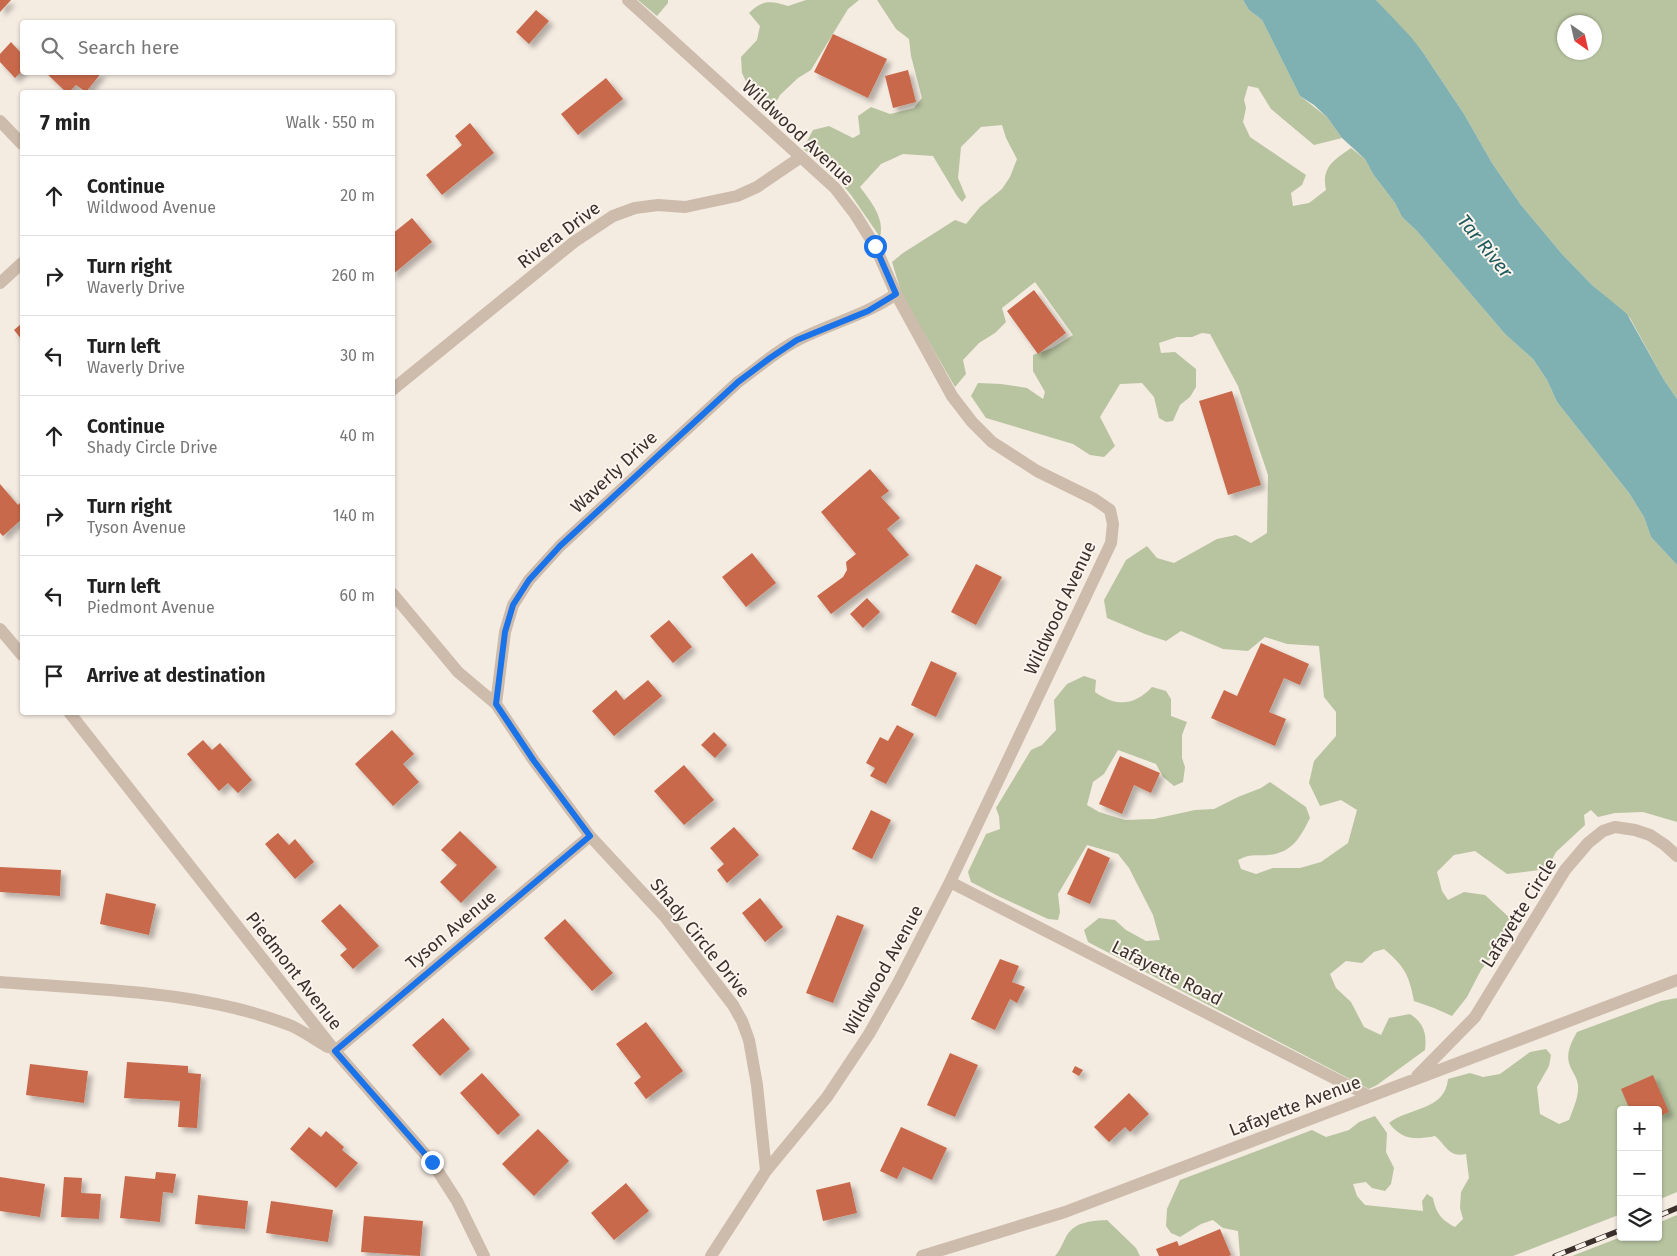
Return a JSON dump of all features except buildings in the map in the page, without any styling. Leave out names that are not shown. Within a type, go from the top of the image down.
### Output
[{"type":"street","name":"Wildwood Avenue","points":[[628,0],[835,188],[856,214],[875,246],[896,294],[952,396],[972,422],[992,442],[1037,471],[1094,499],[1110,510],[1113,524],[1111,543],[950,882],[898,983],[869,1034],[827,1097],[766,1171],[711,1256]]},
{"type":"street","points":[[0,121],[20,142]]},
{"type":"street","name":"Rivera Drive","points":[[395,388],[574,242],[613,216],[636,208],[658,205],[685,207],[738,196],[757,187],[801,157]]},
{"type":"street","points":[[0,282],[20,265]]},
{"type":"street","name":"Waverly Drive","points":[[496,704],[505,632],[513,605],[529,580],[560,546],[738,382],[762,364],[797,340],[868,311],[896,294]]},
{"type":"street","points":[[395,597],[458,672],[496,704]]},
{"type":"street","points":[[0,629],[20,653]]},
{"type":"street","name":"Shady Circle Drive","points":[[496,704],[534,761],[590,836],[666,918],[733,1005],[742,1020],[749,1040],[757,1085],[766,1171]]},
{"type":"street","name":"Piedmont Avenue","points":[[71,715],[335,1051],[432,1162],[458,1201],[484,1256]]},
{"type":"street","name":"Lafayette Circle","points":[[1413,1080],[1475,1017],[1565,870],[1588,843],[1603,831],[1615,826],[1650,835],[1666,845],[1677,856]]},
{"type":"street","name":"Tyson Avenue","points":[[335,1051],[590,836]]},
{"type":"street","name":"Lafayette Road","points":[[950,882],[1369,1096]]},
{"type":"street","name":"Lafayette Avenue","points":[[922,1256],[1065,1212],[1677,980]]},
{"type":"street","points":[[0,982],[165,995],[254,1013],[294,1027],[335,1051]]},
{"type":"green space","points":[[638,0],[668,0],[668,3],[657,16]]},
{"type":"green space","points":[[806,0],[859,0],[848,9],[811,70],[798,78],[780,95],[771,111],[759,103],[742,73],[741,57],[757,40],[760,26],[749,13],[762,3],[771,2],[788,6]]},
{"type":"green space","points":[[877,0],[1243,0],[1249,10],[1262,20],[1300,96],[1327,117],[1342,138],[1314,145],[1271,109],[1258,88],[1248,86],[1244,100],[1246,108],[1243,122],[1250,137],[1306,175],[1302,185],[1291,193],[1293,206],[1309,203],[1326,190],[1325,175],[1327,170],[1334,160],[1351,148],[1365,159],[1373,174],[1395,203],[1402,217],[1417,231],[1505,334],[1533,359],[1547,380],[1557,402],[1629,493],[1644,517],[1651,537],[1677,565],[1677,822],[1643,812],[1615,813],[1598,817],[1591,810],[1584,815],[1585,825],[1556,852],[1547,869],[1507,874],[1475,851],[1454,855],[1437,872],[1442,891],[1448,900],[1464,892],[1485,895],[1513,921],[1508,936],[1481,970],[1467,997],[1452,1016],[1414,1001],[1405,972],[1397,961],[1384,949],[1374,952],[1362,963],[1346,961],[1330,974],[1336,988],[1351,1002],[1364,1027],[1381,1035],[1389,1018],[1410,1014],[1419,1021],[1424,1029],[1425,1050],[1369,1089],[1088,942],[1084,930],[1099,918],[1115,920],[1126,930],[1146,941],[1160,940],[1153,915],[1129,868],[1118,854],[1087,845],[1058,894],[1060,912],[1058,920],[1048,919],[971,882],[968,872],[986,834],[1000,829],[996,808],[1031,750],[1042,745],[1056,730],[1054,700],[1067,684],[1084,676],[1096,680],[1095,692],[1118,702],[1132,701],[1152,687],[1166,691],[1171,699],[1171,716],[1187,722],[1182,735],[1182,758],[1185,767],[1183,782],[1174,786],[1163,777],[1156,764],[1118,750],[1104,774],[1093,782],[1087,805],[1099,812],[1125,820],[1154,819],[1195,810],[1214,809],[1270,782],[1306,807],[1310,818],[1299,838],[1289,848],[1276,854],[1250,856],[1238,860],[1241,869],[1256,874],[1273,868],[1300,868],[1321,862],[1348,843],[1357,810],[1341,800],[1320,806],[1309,783],[1314,761],[1336,736],[1336,712],[1324,697],[1319,646],[1287,644],[1265,637],[1248,651],[1223,649],[1181,631],[1166,641],[1107,618],[1104,600],[1126,560],[1147,546],[1157,558],[1174,563],[1217,539],[1236,535],[1251,543],[1267,533],[1268,475],[1238,386],[1210,334],[1202,333],[1192,337],[1177,337],[1159,343],[1161,353],[1175,352],[1196,369],[1196,387],[1190,397],[1180,405],[1173,421],[1166,422],[1159,418],[1154,397],[1142,383],[1120,384],[1100,417],[1115,446],[1104,457],[1090,455],[1073,444],[986,418],[971,396],[978,383],[1027,388],[1043,399],[1045,392],[1033,371],[1033,355],[1052,348],[1073,335],[1035,282],[1002,308],[1006,322],[995,333],[979,343],[963,360],[966,374],[955,387],[902,295],[892,262],[955,220],[966,224],[980,207],[1002,189],[1010,177],[1017,159],[1006,138],[1002,125],[981,127],[961,147],[958,178],[966,197],[962,202],[933,156],[903,154],[881,164],[860,187],[879,217],[881,223],[880,237],[851,195],[829,168],[803,149],[813,130],[829,126],[853,138],[860,134],[858,116],[871,107],[890,114],[914,108],[922,98],[911,56],[909,39],[896,29]]},
{"type":"green space","points":[[1376,0],[1677,0],[1677,399],[1664,380],[1630,318],[1592,285],[1562,254],[1521,205],[1492,163],[1464,114],[1422,51]]},
{"type":"green space","points":[[1677,998],[1677,1192],[1662,1198],[1662,1106],[1617,1106],[1617,1216],[1513,1256],[1240,1256],[1238,1231],[1223,1228],[1213,1220],[1201,1224],[1180,1237],[1171,1233],[1166,1226],[1167,1209],[1180,1180],[1312,1130],[1326,1137],[1349,1130],[1359,1122],[1375,1116],[1387,1133],[1386,1152],[1394,1168],[1391,1184],[1385,1191],[1372,1188],[1366,1182],[1353,1184],[1357,1196],[1365,1205],[1423,1211],[1422,1201],[1427,1194],[1433,1198],[1440,1216],[1455,1227],[1463,1219],[1460,1208],[1461,1192],[1469,1178],[1466,1154],[1460,1155],[1448,1150],[1435,1136],[1415,1138],[1404,1136],[1389,1123],[1433,1103],[1445,1089],[1448,1079],[1470,1073],[1483,1077],[1500,1074],[1530,1052],[1546,1049],[1551,1055],[1549,1066],[1537,1087],[1540,1114],[1559,1124],[1569,1120],[1578,1094],[1578,1085],[1569,1063],[1568,1055],[1571,1043],[1577,1032],[1661,1001]]},
{"type":"green space","points":[[1677,1215],[1677,1256],[1572,1256],[1617,1239],[1617,1241],[1662,1241],[1662,1221]]},
{"type":"green space","points":[[1107,1220],[1136,1248],[1140,1256],[1055,1256],[1067,1235],[1075,1227],[1080,1224]]},
{"type":"water","name":"Tar River","points":[[1243,0],[1376,0],[1422,51],[1464,114],[1492,163],[1521,205],[1562,254],[1592,285],[1627,314],[1664,380],[1677,399],[1677,565],[1651,537],[1644,517],[1629,493],[1557,402],[1547,380],[1533,359],[1505,334],[1417,231],[1402,217],[1395,203],[1373,174],[1365,159],[1342,138],[1327,117],[1300,96],[1262,20],[1249,10]]},
{"type":"railway","points":[[1662,1214],[1677,1208]]},
{"type":"railway","points":[[1555,1256],[1617,1232]]},
{"type":"route","points":[[432,1162],[335,1051],[590,836],[534,761],[496,704],[505,632],[513,605],[529,580],[560,546],[738,382],[797,340],[868,311],[896,294],[875,246]]}]
